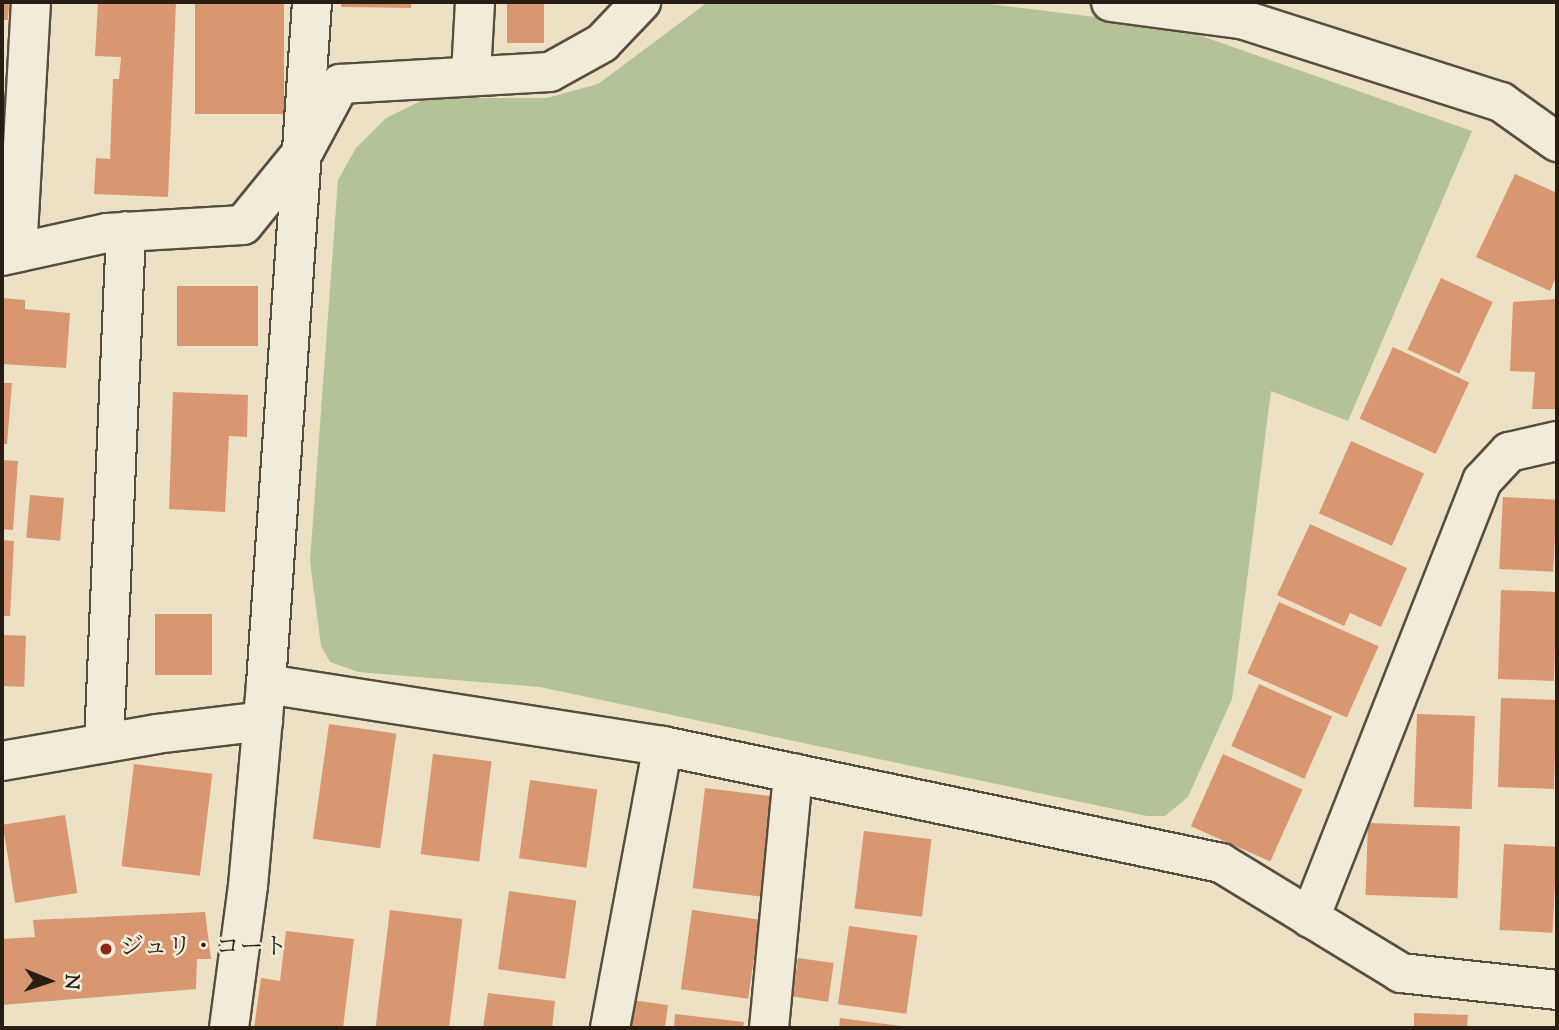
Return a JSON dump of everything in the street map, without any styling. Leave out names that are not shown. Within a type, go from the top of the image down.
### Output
[{"type":"street","points":[[31,2],[10,254],[126,231],[243,225],[305,149],[340,84],[550,72],[602,43],[641,2]]},
{"type":"street","points":[[229,1028],[248,886],[267,684],[283,479],[298,184],[305,149],[312,2]]},
{"type":"street","points":[[471,75],[475,2]]},
{"type":"street","points":[[1111,2],[1241,19],[1501,102],[1557,142]]},
{"type":"street","points":[[104,743],[126,231]]},
{"type":"street","points":[[1310,918],[1482,481],[1509,452],[1557,441]]},
{"type":"street","points":[[267,684],[663,746],[1221,863],[1401,973],[1557,990]]},
{"type":"street","points":[[2,761],[104,743],[263,721]]},
{"type":"street","points":[[610,1028],[663,746]]},
{"type":"street","points":[[769,1028],[793,773]]},
{"type":"green space","points":[[708,2],[974,2],[1176,27],[1472,131],[1348,421],[1271,391],[1232,699],[1188,797],[1165,816],[1147,816],[540,687],[358,672],[330,662],[321,646],[310,561],[338,180],[356,148],[386,118],[427,98],[547,98],[598,84]]},
{"type":"building","points":[[2,2],[9,2],[8,20],[2,20]]},
{"type":"building","points":[[98,2],[176,2],[168,197],[94,194],[96,158],[110,159],[113,79],[119,79],[121,57],[95,56]]},
{"type":"building","points":[[195,2],[284,2],[284,114],[195,114]]},
{"type":"building","points":[[341,2],[411,2],[411,8],[341,7]]},
{"type":"building","points":[[507,2],[544,2],[544,43],[507,43]]},
{"type":"building","points":[[1515,174],[1557,193],[1557,275],[1550,291],[1476,257]]},
{"type":"building","points":[[1441,278],[1493,302],[1459,374],[1408,350]]},
{"type":"building","points":[[177,286],[258,286],[258,346],[177,346]]},
{"type":"building","points":[[2,298],[25,300],[25,309],[70,313],[66,368],[2,364]]},
{"type":"building","points":[[1557,299],[1557,409],[1532,409],[1535,372],[1510,371],[1513,302]]},
{"type":"building","points":[[1393,347],[1469,382],[1436,454],[1360,419]]},
{"type":"building","points":[[2,383],[12,383],[7,444],[2,444]]},
{"type":"building","points":[[173,392],[248,395],[247,437],[229,436],[225,512],[169,509]]},
{"type":"building","points":[[1351,441],[1424,474],[1392,546],[1319,513]]},
{"type":"building","points":[[2,460],[18,461],[13,530],[2,529]]},
{"type":"building","points":[[30,495],[64,498],[60,541],[26,538]]},
{"type":"building","points":[[1503,497],[1557,500],[1553,572],[1499,569]]},
{"type":"building","points":[[1310,524],[1407,568],[1381,627],[1350,613],[1344,626],[1277,595]]},
{"type":"building","points":[[2,540],[14,541],[10,616],[2,616]]},
{"type":"building","points":[[1501,590],[1557,592],[1554,681],[1498,679]]},
{"type":"building","points":[[1279,602],[1379,646],[1347,718],[1247,673]]},
{"type":"building","points":[[155,614],[212,614],[212,675],[155,675]]},
{"type":"building","points":[[2,635],[26,636],[24,687],[2,686]]},
{"type":"building","points":[[1259,684],[1332,717],[1304,779],[1231,746]]},
{"type":"building","points":[[1501,698],[1557,700],[1554,789],[1498,787]]},
{"type":"building","points":[[1417,714],[1475,716],[1472,809],[1414,807]]},
{"type":"building","points":[[329,724],[396,733],[380,848],[313,839]]},
{"type":"building","points":[[433,754],[492,761],[479,861],[421,854]]},
{"type":"building","points":[[1223,754],[1302,789],[1270,862],[1191,826]]},
{"type":"building","points":[[134,764],[212,774],[200,876],[121,866]]},
{"type":"building","points":[[530,780],[597,789],[586,868],[519,858]]},
{"type":"building","points":[[705,788],[772,796],[760,897],[693,888]]},
{"type":"building","points":[[65,815],[77,893],[15,903],[3,825]]},
{"type":"building","points":[[1368,823],[1460,826],[1457,898],[1365,895]]},
{"type":"building","points":[[864,831],[931,839],[922,917],[854,908]]},
{"type":"building","points":[[1504,844],[1557,847],[1552,933],[1499,930]]},
{"type":"building","points":[[509,891],[576,900],[565,979],[498,969]]},
{"type":"building","points":[[390,910],[462,919],[449,1028],[376,1028]]},
{"type":"building","points":[[692,910],[759,919],[748,999],[681,989]]},
{"type":"building","name":"ジュリ・コート","points":[[205,912],[211,959],[197,959],[196,989],[2,1005],[2,939],[35,937],[33,920]]},
{"type":"building","points":[[849,926],[917,936],[906,1014],[838,1004]]},
{"type":"building","points":[[286,931],[354,939],[343,1028],[254,1028],[261,978],[280,981]]},
{"type":"building","points":[[798,958],[834,963],[828,1002],[793,997]]},
{"type":"building","points":[[488,993],[555,1001],[552,1028],[483,1028]]},
{"type":"building","points":[[631,1000],[668,1005],[665,1028],[627,1028]]},
{"type":"building","points":[[1414,1013],[1468,1015],[1467,1028],[1414,1028]]},
{"type":"building","points":[[675,1014],[744,1022],[743,1028],[674,1028]]},
{"type":"building","points":[[840,1018],[908,1027],[908,1028],[839,1028]]},
{"type":"place","name":"ジュリ・コート","points":[[106,949]]}]
